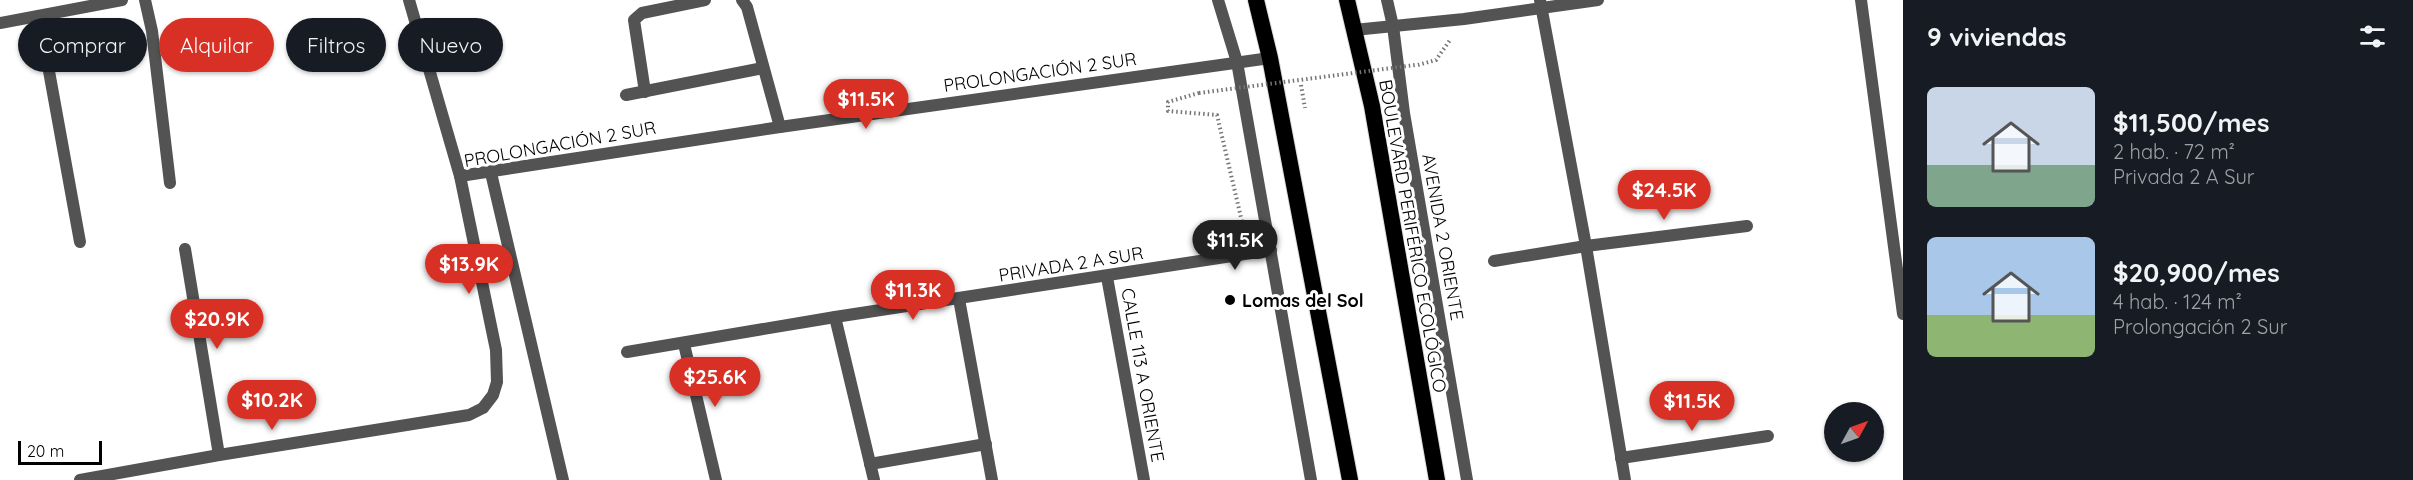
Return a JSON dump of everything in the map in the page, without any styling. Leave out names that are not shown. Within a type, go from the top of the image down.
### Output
[{"type":"highway","points":[[1256,0],[1270,58],[1350,480]]},
{"type":"highway","name":"BOULEVARD PERIFÉRICO ECOLÓGICO","points":[[1347,0],[1372,106],[1437,480]]},
{"type":"street","points":[[0,23],[122,0]]},
{"type":"street","points":[[145,0],[152,31],[170,183]]},
{"type":"street","points":[[409,0],[460,176]]},
{"type":"street","points":[[645,92],[634,20],[642,13],[705,0]]},
{"type":"street","points":[[742,0],[747,7],[780,127]]},
{"type":"street","points":[[1218,0],[1237,62],[1253,164],[1271,250],[1311,480]]},
{"type":"street","name":"AVENIDA 2 ORIENTE","points":[[1387,0],[1393,26],[1404,113],[1467,480]]},
{"type":"street","points":[[1353,30],[1464,19],[1541,3],[1598,0]]},
{"type":"street","points":[[1861,0],[1903,314]]},
{"type":"street","points":[[1541,3],[1586,246],[1625,480]]},
{"type":"street","points":[[39,16],[80,242]]},
{"type":"street","name":"PROLONGACIÓN 2 SUR","points":[[80,480],[469,415],[483,408],[493,395],[497,381],[496,350],[460,176],[780,127],[1270,58]]},
{"type":"street","points":[[626,95],[763,68]]},
{"type":"street","points":[[491,173],[562,480]]},
{"type":"street","points":[[1494,261],[1586,246],[1747,226]]},
{"type":"street","points":[[185,249],[219,455]]},
{"type":"street","name":"PRIVADA 2 A SUR","points":[[627,352],[835,317],[1271,250]]},
{"type":"street","name":"CALLE 113 A ORIENTE","points":[[1107,277],[1144,480]]},
{"type":"street","points":[[959,299],[992,480]]},
{"type":"street","points":[[835,317],[874,480]]},
{"type":"street","points":[[684,344],[716,480]]},
{"type":"street","points":[[1621,458],[1768,436]]},
{"type":"street","points":[[870,464],[986,444]]},
{"type":"path","points":[[1250,254],[1216,115],[1168,111],[1168,102],[1199,93],[1416,65],[1436,60]]},
{"type":"place","name":"Lomas del Sol","points":[[1230,300]]}]
